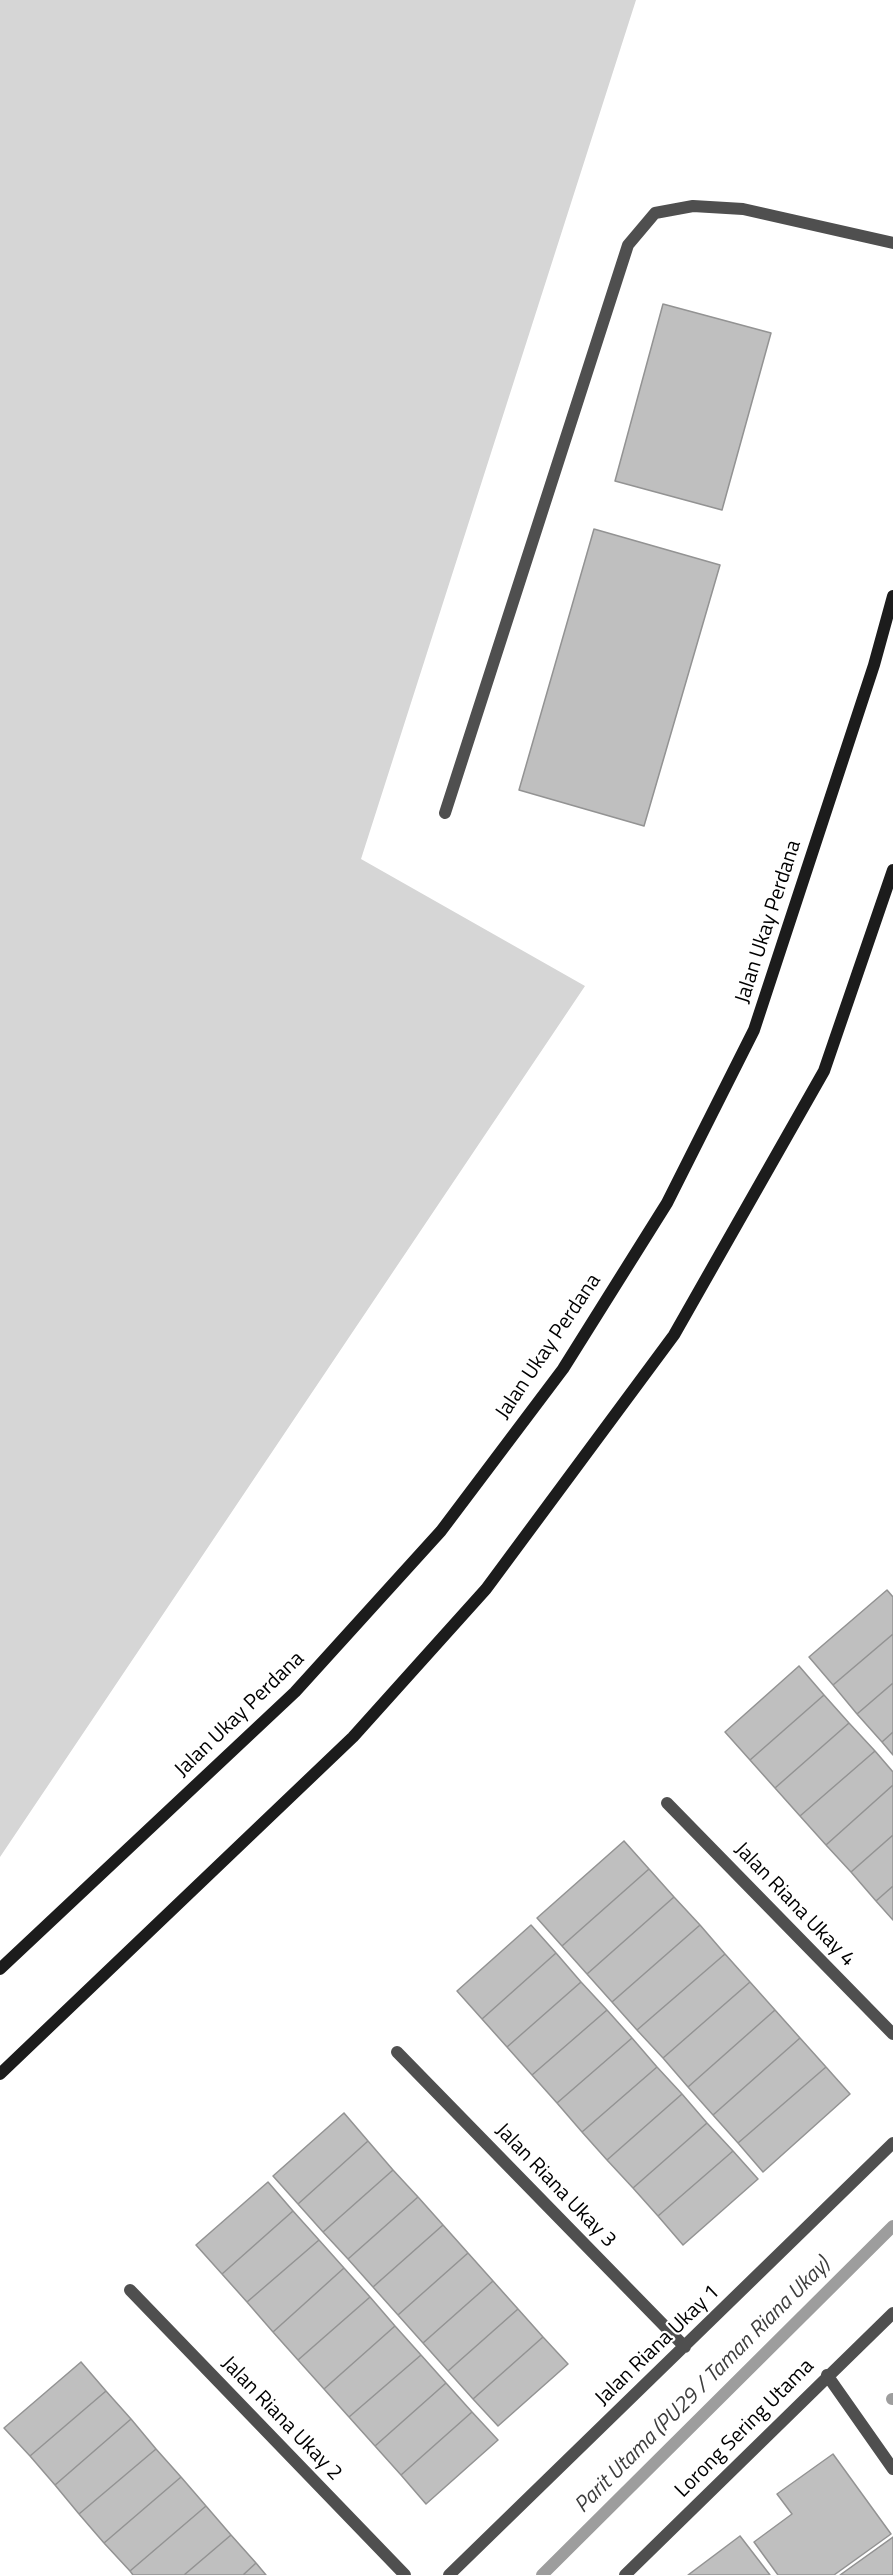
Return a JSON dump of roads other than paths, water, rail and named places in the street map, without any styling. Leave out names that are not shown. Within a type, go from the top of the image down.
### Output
[{"type":"street","points":[[445,813],[628,245],[655,213],[693,206],[743,208],[893,243]]},
{"type":"street","name":"Jalan Ukay Perdana","points":[[0,1969],[295,1692],[441,1532],[563,1369],[667,1203],[754,1030],[874,665],[893,596]]},
{"type":"street","points":[[0,2074],[353,1737],[486,1589],[674,1335],[824,1071],[893,870]]},
{"type":"street","name":"Jalan Riana Ukay 4","points":[[667,1803],[893,2034]]},
{"type":"street","name":"Jalan Riana Ukay 3","points":[[397,2052],[685,2347]]},
{"type":"street","name":"Jalan Riana Ukay 1","points":[[449,2575],[893,2143]]},
{"type":"street","name":"Jalan Riana Ukay 2","points":[[130,2290],[405,2575]]},
{"type":"street","name":"Lorong Sering Utama","points":[[625,2575],[827,2375],[893,2313]]},
{"type":"street","points":[[827,2375],[893,2469]]},
{"type":"waterway","name":"Parit Utama (PU29 / Taman Riana Ukay)","points":[[542,2575],[893,2226]]}]
